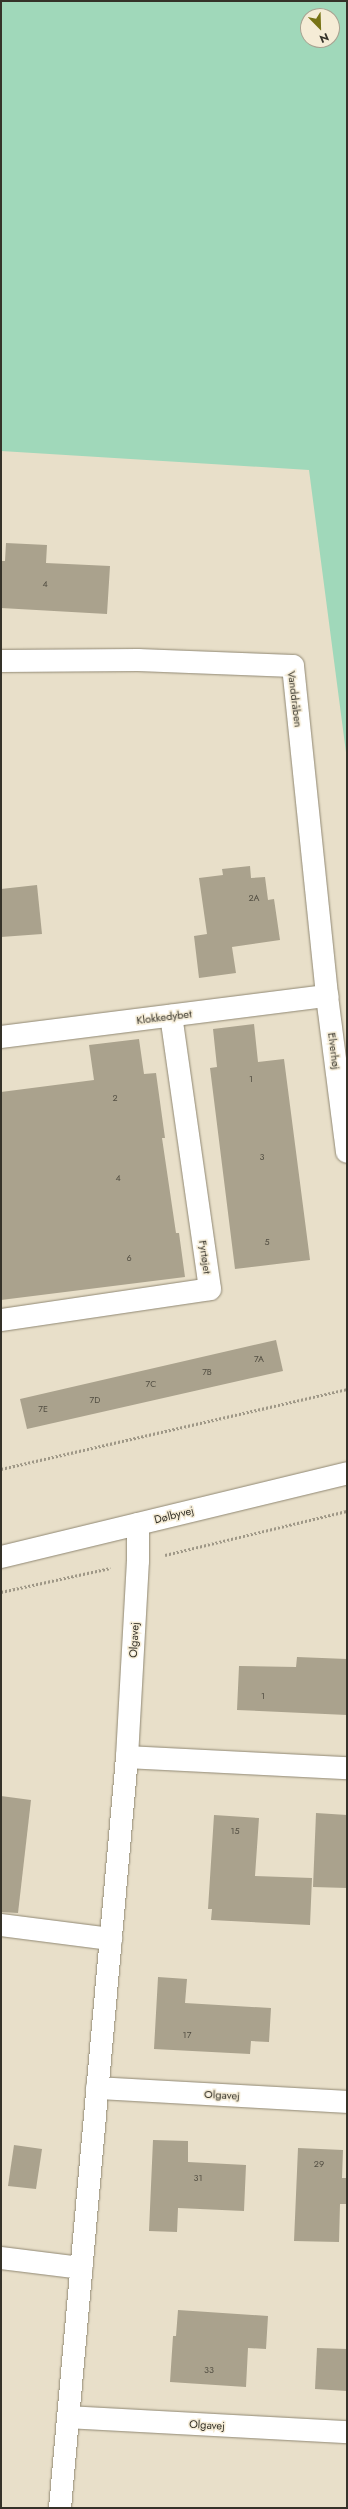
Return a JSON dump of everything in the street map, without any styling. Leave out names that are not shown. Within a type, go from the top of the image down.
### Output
[{"type":"street","name":"Vanddråben","points":[[1,661],[138,660],[293,666],[327,996]]},
{"type":"street","name":"Klokkedybet","points":[[1,1037],[327,996]]},
{"type":"street","name":"Elverhøj","points":[[327,996],[347,1152]]},
{"type":"street","name":"Fyrtøjet","points":[[1,1320],[210,1289],[171,1016]]},
{"type":"street","name":"Dølbyvej","points":[[1,1557],[347,1473]]},
{"type":"street","name":"Olgavej","points":[[60,2508],[127,1757],[138,1561],[138,1524]]},
{"type":"street","points":[[127,1757],[347,1768]]},
{"type":"street","points":[[1,1925],[110,1939]]},
{"type":"street","name":"Olgavej","points":[[97,2088],[347,2102]]},
{"type":"street","points":[[1,2258],[81,2268]]},
{"type":"street","name":"Olgavej","points":[[68,2417],[347,2432]]},
{"type":"path","points":[[1,1469],[347,1389]]},
{"type":"path","points":[[1,1592],[347,1511]]},
{"type":"green space","points":[[1,1],[347,1],[347,760],[309,470],[1,451]]},
{"type":"building","points":[[6,543],[47,545],[46,563],[110,566],[107,614],[1,608],[1,561],[5,561]]},
{"type":"building","points":[[250,866],[251,878],[265,877],[268,900],[274,899],[280,940],[232,947],[236,973],[199,978],[194,936],[207,934],[199,878],[223,875],[222,869]]},
{"type":"building","points":[[37,885],[42,934],[1,937],[1,889]]},
{"type":"building","points":[[254,1024],[258,1062],[284,1059],[310,1260],[235,1269],[210,1068],[217,1067],[213,1029]]},
{"type":"building","points":[[139,1039],[144,1074],[156,1073],[165,1138],[162,1138],[176,1233],[179,1233],[185,1277],[1,1300],[1,1092],[94,1080],[89,1045]]},
{"type":"building","points":[[276,1340],[283,1371],[27,1429],[20,1399]]},
{"type":"building","points":[[297,1657],[347,1659],[347,1715],[237,1710],[239,1666],[296,1667]]},
{"type":"building","points":[[1,1796],[31,1800],[18,1913],[1,1912]]},
{"type":"building","points":[[316,1813],[347,1815],[347,1888],[313,1887]]},
{"type":"building","points":[[214,1815],[259,1818],[255,1876],[312,1878],[310,1925],[211,1920],[212,1909],[208,1909]]},
{"type":"building","points":[[158,1977],[187,1979],[185,2003],[271,2008],[269,2042],[251,2041],[250,2054],[154,2049]]},
{"type":"building","points":[[153,2140],[188,2141],[188,2162],[246,2165],[244,2211],[178,2208],[177,2232],[149,2231]]},
{"type":"building","points":[[14,2145],[42,2149],[36,2189],[8,2186]]},
{"type":"building","points":[[298,2148],[343,2150],[342,2178],[347,2178],[347,2204],[340,2204],[339,2242],[294,2241]]},
{"type":"building","points":[[178,2310],[268,2316],[266,2349],[248,2348],[246,2387],[170,2382],[173,2336],[176,2336]]},
{"type":"building","points":[[317,2348],[347,2349],[347,2391],[315,2389]]}]
